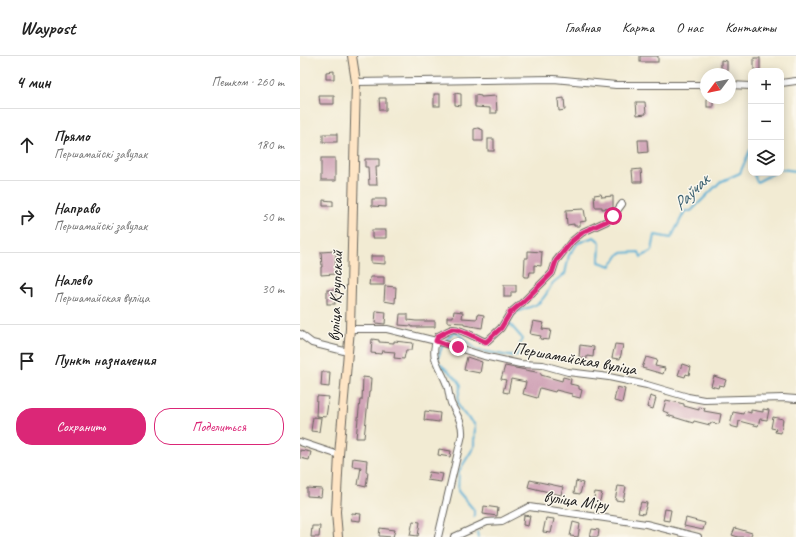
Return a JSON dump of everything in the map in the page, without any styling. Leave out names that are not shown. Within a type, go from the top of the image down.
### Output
[{"type":"street","name":"вуліца Крупскай","points":[[338,537],[336,512],[339,455],[350,329],[356,82],[352,56]]},
{"type":"street","points":[[356,82],[554,79],[616,85],[700,85]]},
{"type":"street","points":[[784,83],[796,81]]},
{"type":"street","points":[[736,86],[748,86]]},
{"type":"street","points":[[438,537],[463,426],[451,401],[447,386],[434,359],[440,343],[438,336],[454,329],[462,330],[467,334],[486,342],[501,328],[510,313],[552,273],[556,261],[572,241],[583,232],[607,221],[622,204]]},
{"type":"street","name":"Першамайская вуліца","points":[[350,329],[387,329],[458,347],[484,356],[520,364],[543,365],[568,372],[609,377],[704,400],[796,399]]},
{"type":"street","points":[[300,334],[312,343],[348,352]]},
{"type":"street","points":[[300,442],[339,455]]},
{"type":"street","name":"вуліца Міру","points":[[454,537],[487,522],[502,521],[529,507],[646,524],[698,537]]},
{"type":"building","points":[[640,56],[658,56],[658,62],[640,62]]},
{"type":"building","points":[[754,58],[760,58],[760,68],[754,68]]},
{"type":"building","points":[[721,60],[727,61],[727,68],[721,68]]},
{"type":"building","points":[[334,71],[334,79],[326,79],[326,72]]},
{"type":"building","points":[[455,93],[461,94],[461,106],[455,105]]},
{"type":"building","points":[[434,94],[440,94],[440,106],[434,106]]},
{"type":"building","points":[[475,95],[481,97],[496,96],[497,113],[490,113],[490,108],[475,107]]},
{"type":"building","points":[[319,96],[334,96],[334,104],[320,104]]},
{"type":"building","points":[[379,98],[386,98],[386,110],[380,110]]},
{"type":"building","points":[[564,98],[565,110],[559,111],[558,99]]},
{"type":"building","points":[[636,102],[645,102],[646,114],[637,115]]},
{"type":"building","points":[[707,104],[713,104],[713,107],[707,107]]},
{"type":"building","points":[[478,128],[483,130],[483,141],[474,141],[474,129]]},
{"type":"building","points":[[323,134],[337,134],[337,142],[323,142]]},
{"type":"building","points":[[488,139],[494,139],[494,151],[488,151]]},
{"type":"building","points":[[638,140],[647,140],[648,152],[639,153]]},
{"type":"building","points":[[321,158],[335,158],[335,181],[321,181]]},
{"type":"building","points":[[365,159],[379,159],[379,167],[376,167],[377,185],[369,185],[368,167],[365,167]]},
{"type":"building","points":[[641,169],[642,182],[633,182],[632,170]]},
{"type":"building","points":[[601,194],[602,197],[613,196],[613,208],[602,209],[602,207],[595,207],[594,195]]},
{"type":"building","points":[[372,199],[386,199],[386,207],[372,206]]},
{"type":"building","points":[[323,200],[333,201],[333,206],[323,206]]},
{"type":"building","points":[[584,209],[586,221],[580,222],[580,226],[574,226],[574,224],[567,225],[566,210]]},
{"type":"building","points":[[372,230],[386,230],[386,238],[372,238]]},
{"type":"building","points":[[336,251],[335,274],[321,275],[321,252]]},
{"type":"building","points":[[528,251],[542,252],[541,266],[534,265],[534,272],[530,272],[529,277],[524,277],[525,258],[528,258]]},
{"type":"building","points":[[371,256],[385,256],[385,264],[371,263]]},
{"type":"building","points":[[370,277],[384,277],[384,285],[369,285]]},
{"type":"building","points":[[504,285],[516,285],[516,292],[511,292],[511,297],[504,297]]},
{"type":"building","points":[[385,286],[396,287],[395,303],[384,301]]},
{"type":"building","points":[[327,290],[335,290],[335,304],[327,304]]},
{"type":"building","points":[[376,311],[386,312],[385,324],[375,323]]},
{"type":"building","points":[[454,311],[463,312],[462,318],[477,319],[478,314],[484,315],[482,328],[464,325],[464,323],[447,322],[447,317],[453,317]]},
{"type":"building","points":[[400,314],[408,314],[408,320],[435,321],[435,327],[412,327],[399,325]]},
{"type":"building","points":[[533,321],[544,323],[542,329],[551,330],[549,340],[540,339],[541,336],[530,334]]},
{"type":"building","points":[[372,339],[379,340],[379,342],[394,343],[394,341],[413,343],[412,350],[406,350],[404,359],[394,358],[395,352],[382,351],[381,354],[371,353]]},
{"type":"building","points":[[615,344],[623,345],[620,359],[612,358]]},
{"type":"building","points":[[580,345],[594,347],[593,357],[587,356],[587,359],[579,357]]},
{"type":"building","points":[[467,357],[482,362],[480,373],[464,370]]},
{"type":"building","points":[[646,357],[657,360],[655,366],[665,368],[663,374],[642,368]]},
{"type":"building","points":[[682,364],[691,367],[689,375],[686,374],[685,377],[678,375]]},
{"type":"building","points":[[505,366],[541,373],[541,375],[562,381],[563,377],[571,379],[570,384],[579,386],[579,389],[582,390],[580,398],[572,396],[572,394],[556,390],[555,392],[540,388],[537,398],[523,394],[526,382],[511,379],[508,393],[503,392],[506,380],[501,379]]},
{"type":"building","points":[[322,372],[330,372],[329,387],[321,386]]},
{"type":"building","points":[[714,376],[726,380],[724,386],[719,385],[718,388],[711,386]]},
{"type":"building","points":[[363,377],[371,378],[370,392],[364,438],[356,438],[360,400],[362,400]]},
{"type":"building","points":[[617,387],[625,389],[622,403],[614,401]]},
{"type":"building","points":[[317,396],[329,397],[326,417],[316,416]]},
{"type":"building","points":[[650,396],[656,398],[653,409],[647,407]]},
{"type":"building","points":[[666,400],[684,404],[684,406],[699,410],[699,407],[705,408],[704,411],[721,414],[719,424],[711,423],[710,425],[694,421],[693,423],[667,415],[668,413],[663,411]]},
{"type":"building","points":[[763,409],[769,410],[767,420],[760,419],[758,426],[739,421],[738,428],[730,426],[733,412],[743,414],[744,411],[751,413],[751,410],[763,412]]},
{"type":"building","points":[[425,411],[440,413],[439,422],[424,420]]},
{"type":"building","points":[[313,417],[321,418],[319,432],[311,431]]},
{"type":"building","points":[[773,417],[783,419],[781,433],[775,432],[776,429],[771,428]]},
{"type":"building","points":[[439,449],[451,451],[450,457],[438,455]]},
{"type":"building","points":[[300,450],[311,452],[309,460],[300,458]]},
{"type":"building","points":[[353,458],[367,460],[366,472],[368,472],[366,487],[358,485],[361,467],[352,466]]},
{"type":"building","points":[[429,472],[443,474],[441,482],[427,480]]},
{"type":"building","points":[[530,480],[563,487],[561,495],[528,487]]},
{"type":"building","points":[[576,481],[583,483],[580,494],[574,493]]},
{"type":"building","points":[[618,486],[626,487],[623,501],[615,500]]},
{"type":"building","points":[[307,488],[322,489],[321,497],[307,496]]},
{"type":"building","points":[[595,492],[602,493],[599,504],[593,503]]},
{"type":"building","points":[[641,502],[647,503],[644,514],[638,513]]},
{"type":"building","points":[[484,506],[498,508],[497,516],[483,514]]},
{"type":"building","points":[[665,509],[671,510],[669,521],[663,520]]},
{"type":"building","points":[[352,513],[361,514],[360,521],[351,520]]},
{"type":"building","points":[[524,515],[530,516],[528,526],[523,525]]},
{"type":"building","points":[[546,518],[554,519],[551,533],[543,532]]},
{"type":"building","points":[[686,518],[705,523],[703,530],[684,526]]},
{"type":"building","points":[[413,521],[420,522],[418,536],[410,535]]},
{"type":"building","points":[[573,522],[580,524],[578,537],[570,536]]},
{"type":"building","points":[[312,526],[320,526],[319,537],[311,537]]},
{"type":"building","points":[[380,528],[395,530],[393,537],[379,536]]},
{"type":"building","points":[[735,528],[752,533],[750,537],[738,537],[732,535]]},
{"type":"building","points":[[592,529],[599,530],[598,537],[590,537]]},
{"type":"waterway","name":"Раўчак","points":[[438,359],[444,344],[455,331],[477,350],[509,356],[517,355],[522,338],[509,323],[510,318],[516,312],[533,306],[542,300],[552,284],[565,274],[569,255],[578,243],[594,237],[600,242],[599,262],[611,266],[620,253],[639,252],[641,257],[652,251],[655,235],[671,238],[685,211],[691,211],[720,182],[740,173],[748,155]]},
{"type":"waterway","name":"Раўчак","points":[[784,169],[796,171]]},
{"type":"waterway","name":"Раўчак","points":[[754,176],[757,182],[768,176]]},
{"type":"waterway","name":"Раўчак","points":[[439,363],[454,376],[461,385],[458,399],[459,408],[475,425],[474,447],[459,471],[458,491],[474,510],[474,517]]},
{"type":"waterway","name":"Раўчак","points":[[477,532],[478,537]]},
{"type":"route","points":[[458,347],[446,345],[436,341],[438,336],[454,329],[462,330],[467,334],[486,342],[501,328],[510,313],[552,273],[556,261],[572,241],[591,227],[607,221],[613,216]]}]
